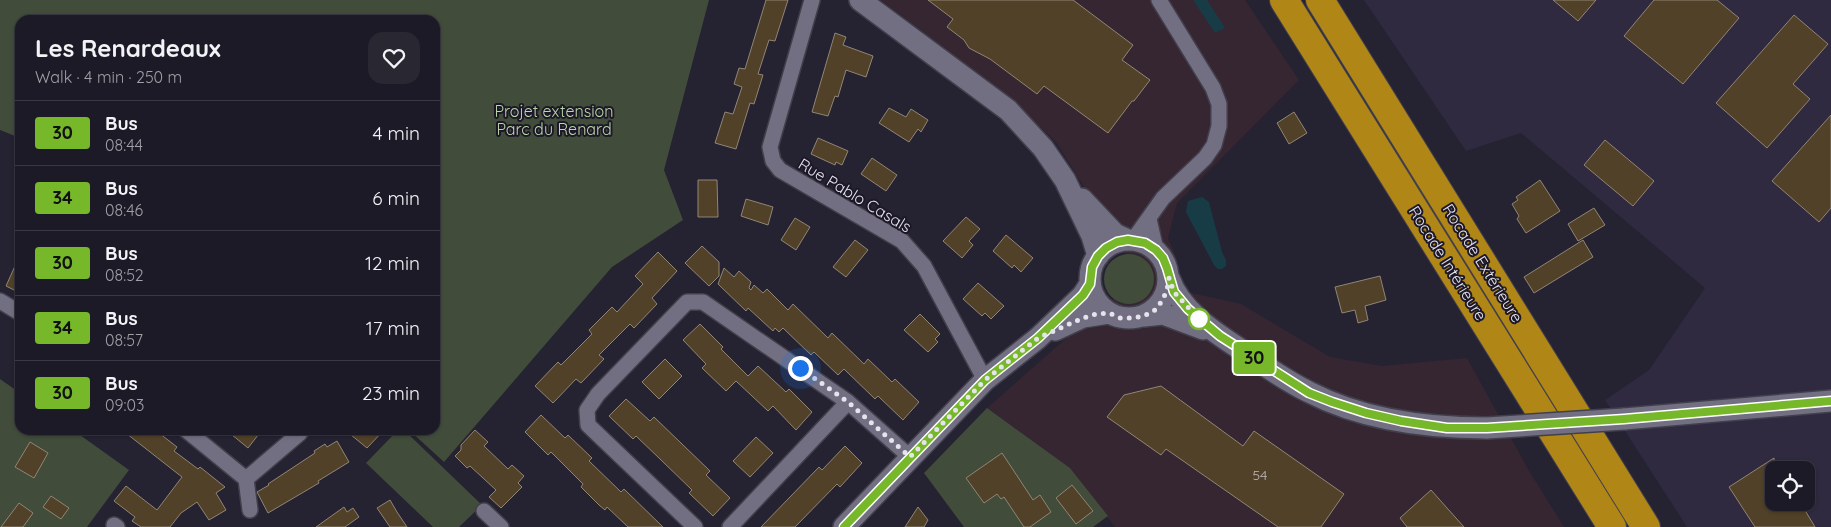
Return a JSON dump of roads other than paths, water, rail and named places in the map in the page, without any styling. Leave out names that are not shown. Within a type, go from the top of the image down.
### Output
[{"type":"highway","name":"Rocade Intérieure","points":[[1284,0],[1612,527]]},
{"type":"highway","name":"Rocade Extérieure","points":[[1320,0],[1646,527]]},
{"type":"street","name":"Rue Pablo Casals","points":[[812,0],[770,146],[773,161],[780,170],[902,241],[924,266],[985,380]]},
{"type":"street","points":[[860,0],[1008,110],[1043,148],[1065,180],[1115,234],[1145,243],[1156,250]]},
{"type":"street","points":[[1159,0],[1213,88],[1219,104],[1218,136],[1204,158],[1163,198],[1155,207],[1149,219],[1131,240],[1111,245],[1098,256],[1092,267],[1090,284],[1095,298],[1101,307],[1120,318],[1164,314],[1220,336]]},
{"type":"street","points":[[1065,180],[1092,236],[1098,256]]},
{"type":"street","points":[[1149,219],[1156,250],[1165,263],[1174,292],[1188,309],[1220,336],[1309,393],[1366,413],[1421,425],[1447,428],[1487,428],[1624,419],[1831,401]]},
{"type":"street","points":[[1144,316],[1155,310],[1162,301],[1167,290],[1169,278]]},
{"type":"street","points":[[844,527],[985,380],[1038,338],[1079,300],[1090,284]]},
{"type":"street","points":[[0,302],[15,310]]},
{"type":"street","points":[[695,527],[588,425],[587,410],[598,394],[687,302],[703,302],[848,402],[910,457]]},
{"type":"street","points":[[1038,338],[1083,318],[1109,313]]},
{"type":"street","points":[[730,527],[848,402]]},
{"type":"street","points":[[192,435],[246,479],[250,510]]},
{"type":"street","points":[[246,479],[298,435]]},
{"type":"street","points":[[484,510],[501,527]]},
{"type":"park label","name":"Projet extension Parc du Renard","points":[[554,120]]}]
